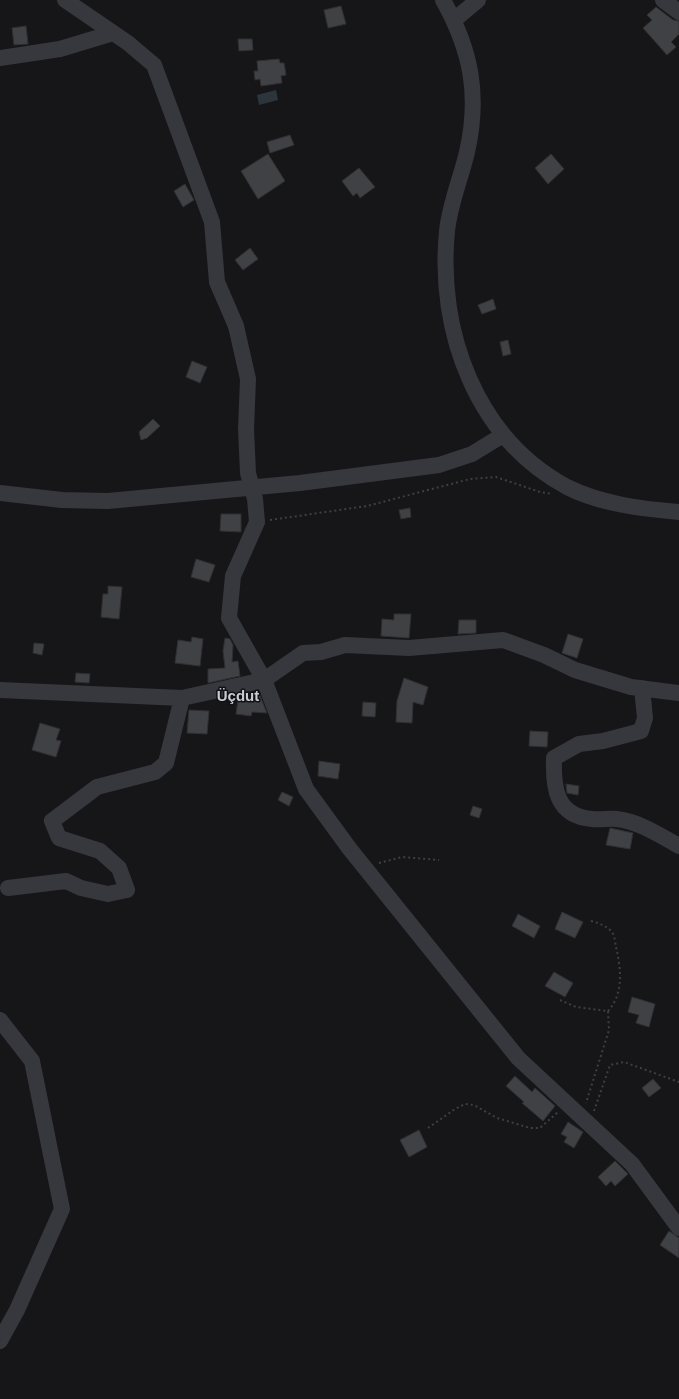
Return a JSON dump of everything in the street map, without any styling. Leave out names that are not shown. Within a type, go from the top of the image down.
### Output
[{"type":"street","points":[[64,0],[113,33],[154,65],[212,222],[217,282],[236,326],[248,379],[246,429],[248,473],[255,499],[256,522],[232,576],[229,618],[264,680],[306,789],[364,867],[518,1058],[632,1164],[679,1228]]},
{"type":"street","points":[[443,0],[454,20],[466,50],[472,74],[474,100],[473,125],[467,153],[453,196],[445,263],[448,301],[456,343],[467,376],[486,411],[503,435],[538,469],[568,487],[603,500],[679,512]]},
{"type":"street","points":[[454,20],[478,0]]},
{"type":"street","points":[[663,0],[679,12]]},
{"type":"street","points":[[0,58],[60,49],[113,33]]},
{"type":"street","points":[[0,493],[62,500],[108,501],[252,487],[439,465],[472,454],[503,435]]},
{"type":"street","points":[[0,690],[182,698],[264,680],[303,653],[321,652],[345,645],[408,648],[503,640],[544,655],[575,670],[632,687],[679,693]]},
{"type":"street","points":[[642,688],[645,718],[641,731],[603,741],[579,744],[554,758],[555,784],[558,797],[568,812],[591,819],[617,819],[640,825],[679,846]]},
{"type":"street","points":[[8,888],[66,881],[81,888],[108,894],[127,890],[119,868],[100,851],[59,838],[52,821],[97,787],[156,772],[166,763],[182,698]]},
{"type":"street","points":[[0,1020],[32,1061],[62,1209],[17,1310],[0,1341]]},
{"type":"path","points":[[256,522],[367,506],[470,479],[496,477],[540,492],[556,494]]},
{"type":"path","points":[[364,867],[402,857],[439,860]]},
{"type":"path","points":[[428,1128],[455,1109],[466,1104],[474,1105],[497,1118],[515,1124],[530,1128],[540,1128],[554,1117],[575,1110],[588,1102],[609,1030],[608,1011],[615,1003],[620,983],[620,963],[613,933],[601,923],[591,921]]},
{"type":"path","points":[[560,1000],[576,1007],[608,1011]]},
{"type":"path","points":[[575,1110],[594,1110],[610,1065],[624,1062],[679,1082]]},
{"type":"shaded area","points":[[276,90],[278,100],[259,105],[257,95]]},
{"type":"building","points":[[341,6],[346,24],[328,28],[324,10]]},
{"type":"building","points":[[656,7],[673,20],[679,21],[679,34],[671,42],[676,47],[667,55],[643,28],[652,20],[647,15]]},
{"type":"building","points":[[26,26],[28,44],[14,45],[12,28]]},
{"type":"building","points":[[238,39],[252,39],[253,50],[239,51]]},
{"type":"building","points":[[279,59],[280,63],[284,63],[286,75],[281,76],[282,83],[261,86],[260,79],[255,80],[254,71],[258,71],[257,61]]},
{"type":"building","points":[[290,135],[294,145],[270,153],[267,142]]},
{"type":"building","points":[[268,154],[285,181],[258,199],[241,171]]},
{"type":"building","points":[[551,154],[564,169],[548,184],[535,168]]},
{"type":"building","points":[[359,168],[375,187],[360,198],[357,193],[353,196],[342,181]]},
{"type":"building","points":[[185,184],[194,200],[183,207],[174,191]]},
{"type":"building","points":[[250,248],[258,259],[243,270],[235,260]]},
{"type":"building","points":[[493,299],[496,309],[482,314],[478,305]]},
{"type":"building","points":[[508,340],[511,354],[503,356],[500,342]]},
{"type":"building","points":[[192,361],[207,367],[200,383],[186,377]]},
{"type":"building","points":[[153,419],[160,426],[147,438],[141,440],[139,432]]},
{"type":"building","points":[[410,508],[411,517],[401,519],[399,510]]},
{"type":"building","points":[[221,514],[241,514],[241,532],[220,531]]},
{"type":"building","points":[[196,559],[215,565],[209,582],[191,577]]},
{"type":"building","points":[[108,586],[122,587],[119,619],[101,617],[103,594],[108,594]]},
{"type":"building","points":[[394,614],[411,614],[409,638],[381,636],[382,619],[394,620]]},
{"type":"building","points":[[459,620],[476,620],[476,633],[458,634]]},
{"type":"building","points":[[568,634],[583,639],[577,658],[562,653]]},
{"type":"building","points":[[192,637],[203,639],[200,666],[175,663],[178,640],[191,642]]},
{"type":"building","points":[[225,638],[230,639],[233,645],[232,662],[238,661],[240,676],[208,683],[208,669],[225,668],[223,651]]},
{"type":"building","points":[[34,643],[44,644],[42,655],[33,653]]},
{"type":"building","points":[[76,673],[90,674],[89,683],[75,682]]},
{"type":"building","points":[[404,678],[428,687],[423,705],[413,702],[412,723],[396,722],[397,701]]},
{"type":"building","points":[[258,691],[267,713],[252,712],[251,716],[236,714],[238,700],[242,701],[242,694]]},
{"type":"building","points":[[363,702],[376,703],[375,717],[362,716]]},
{"type":"building","points":[[189,710],[209,711],[207,734],[187,733]]},
{"type":"building","points":[[40,723],[60,729],[56,740],[61,741],[56,757],[32,750]]},
{"type":"building","points":[[530,731],[548,732],[547,747],[529,746]]},
{"type":"building","points":[[319,761],[340,764],[338,779],[318,776]]},
{"type":"building","points":[[566,784],[579,786],[578,795],[567,793]]},
{"type":"building","points":[[282,792],[293,797],[289,806],[278,800]]},
{"type":"building","points":[[473,806],[482,809],[479,818],[470,815]]},
{"type":"building","points":[[610,828],[633,833],[630,849],[606,845]]},
{"type":"building","points":[[562,912],[583,922],[575,938],[555,929]]},
{"type":"building","points":[[518,914],[540,926],[534,938],[512,926]]},
{"type":"building","points":[[554,972],[573,983],[565,997],[545,986]]},
{"type":"building","points":[[632,997],[655,1004],[649,1027],[636,1023],[639,1015],[628,1012]]},
{"type":"building","points":[[515,1076],[532,1092],[535,1088],[555,1106],[543,1121],[522,1103],[524,1102],[506,1086]]},
{"type":"building","points":[[653,1079],[661,1088],[649,1097],[642,1088]]},
{"type":"building","points":[[568,1122],[583,1132],[574,1148],[564,1142],[567,1137],[561,1134]]},
{"type":"building","points":[[419,1130],[427,1147],[409,1157],[400,1140]]},
{"type":"building","points":[[615,1161],[628,1174],[615,1186],[611,1181],[606,1186],[598,1177]]},
{"type":"building","points":[[669,1231],[679,1238],[679,1258],[660,1245]]},
{"type":"district","name":"Üçdut","points":[[238,696]]}]
